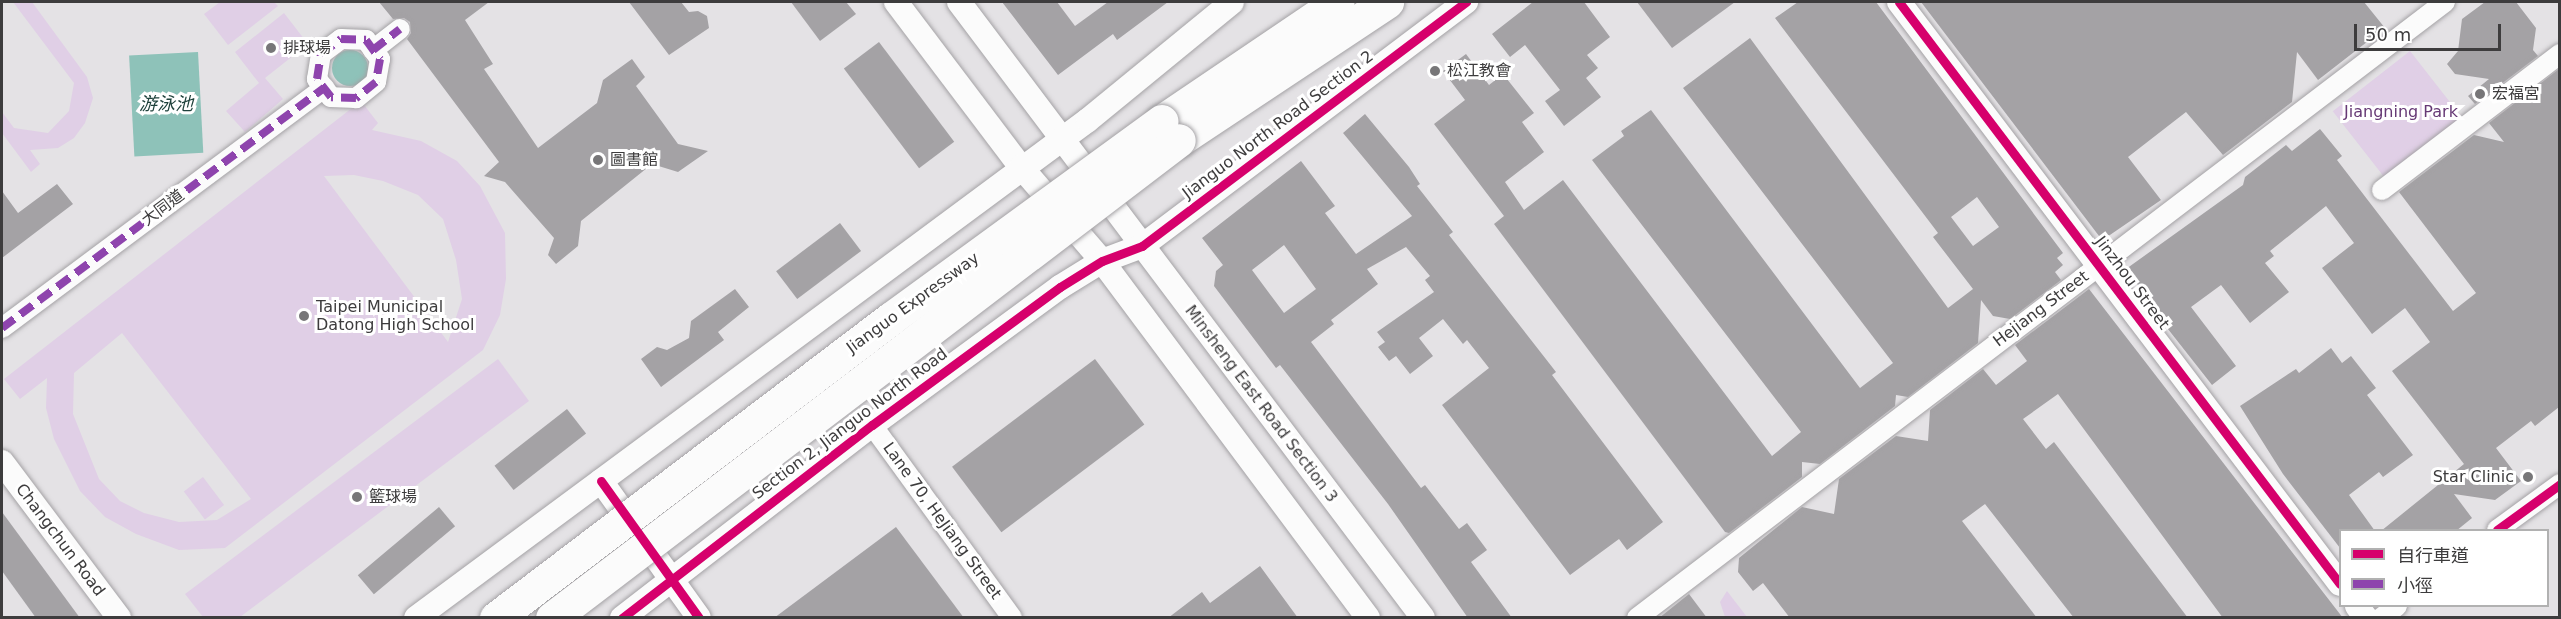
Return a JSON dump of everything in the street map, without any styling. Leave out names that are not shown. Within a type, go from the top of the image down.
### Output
[{"type":"highway","points":[[1170,130],[1300,2]]},
{"type":"highway","name":"Jianguo Expressway","points":[[552,618],[1170,130],[1338,2]]},
{"type":"highway","name":"Jianguo Expressway","points":[[496,618],[890,320],[1362,2]]},
{"type":"highway","points":[[1170,130],[1387,2]]},
{"type":"street","points":[[896,2],[1021,167],[1102,261],[1368,618]]},
{"type":"street","name":"Minsheng East Road Section 3","points":[[959,2],[1422,618]]},
{"type":"street","points":[[416,618],[1062,137],[1233,2]]},
{"type":"street","name":"Jianguo North Road Section 2","points":[[1102,261],[1142,246],[1466,2]]},
{"type":"street","name":"Jinzhou Street","points":[[1899,2],[2339,583]]},
{"type":"street","name":"Hejiang Street","points":[[1637,618],[2445,2]]},
{"type":"street","points":[[373,50],[400,29]]},
{"type":"street","points":[[341,39],[366,40],[380,59],[376,82],[356,98],[331,97],[324,88],[317,79],[321,54],[341,39]]},
{"type":"street","points":[[2382,190],[2559,54]]},
{"type":"street","name":"大同道","points":[[2,328],[324,88]]},
{"type":"street","name":"Section 2, Jianguo North Road","points":[[622,618],[872,425],[1102,261]]},
{"type":"street","name":"Lane 70, HeJiang Street","points":[[872,425],[1012,618]]},
{"type":"street","name":"Changchun Road","points":[[2,462],[119,618]]},
{"type":"street","points":[[601,481],[699,618]]},
{"type":"street","points":[[2500,529],[2559,484]]},
{"type":"street","points":[[2381,618],[2396,607]]},
{"type":"green space","points":[[13,2],[32,2],[87,77],[93,98],[85,123],[74,138],[58,148],[30,150],[40,164],[31,172],[2,133],[2,112],[14,128],[48,133],[69,111],[74,83]]},
{"type":"green space","name":"排球場","points":[[220,2],[274,2],[278,6],[228,45],[204,14]]},
{"type":"green space","name":"排球場","points":[[284,13],[308,44],[265,78],[283,99],[245,132],[226,111],[259,83],[235,52]]},
{"type":"green space","name":"Jiangning Park","points":[[2410,51],[2463,119],[2386,179],[2333,111]]},
{"type":"green space","points":[[361,101],[378,123],[372,130],[421,141],[457,161],[480,186],[505,233],[506,279],[500,315],[483,350],[225,548],[179,550],[136,534],[105,517],[80,491],[54,439],[46,408],[47,378],[20,399],[4,379]],"holes":[[[354,175],[383,181],[418,195],[443,219],[456,260],[462,299],[448,342],[324,176]],[[122,333],[251,499],[217,520],[179,522],[144,513],[120,501],[99,479],[73,414],[74,373]]]},
{"type":"green space","name":"籃球場","points":[[498,359],[529,401],[240,617],[203,617],[185,594]]},
{"type":"green space","points":[[203,477],[224,505],[205,519],[184,491]]},
{"type":"green space","points":[[1727,591],[1747,617],[1725,617],[1720,602]]},
{"type":"water","points":[[350,50],[363,55],[368,68],[363,81],[350,86],[337,81],[332,68],[337,55]]},
{"type":"water","name":"游泳池","points":[[198,52],[203,153],[134,156],[129,56]]},
{"type":"building","name":"圖書館","points":[[379,2],[489,2],[465,20],[493,64],[484,69],[538,148],[597,103],[603,80],[632,59],[645,77],[636,86],[678,144],[708,151],[678,172],[652,164],[581,221],[578,246],[556,264],[548,255],[554,238],[505,182],[484,176],[499,162],[407,39],[411,33],[410,22],[404,18],[393,19]]},
{"type":"building","points":[[629,2],[681,2],[689,12],[698,11],[707,16],[709,28],[669,55]]},
{"type":"building","points":[[791,2],[846,2],[856,14],[820,41]]},
{"type":"building","points":[[1002,2],[1057,2],[1075,26],[1108,2],[1168,2],[1117,40],[1113,34],[1058,75]]},
{"type":"building","points":[[1533,2],[1584,2],[1610,37],[1587,55],[1598,68],[1586,78],[1601,97],[1564,126],[1545,101],[1560,90],[1525,45],[1510,57],[1492,34]]},
{"type":"building","points":[[1637,2],[1735,2],[1672,48]]},
{"type":"building","points":[[1798,2],[1876,2],[2063,253],[2057,258],[2063,265],[2055,272],[2061,280],[2010,319],[1993,316],[1981,300],[1978,343],[1908,397],[1896,395],[1895,406],[1820,464],[1802,462],[1802,477],[1729,533],[1725,532],[1494,224],[1504,216],[1434,124],[1465,100],[1443,71],[1466,54],[1489,85],[1503,74],[1534,113],[1522,122],[1544,152],[1505,182],[1524,210],[1563,180],[1772,456],[1801,432],[1592,160],[1624,136],[1621,131],[1651,110],[1860,388],[1893,363],[1683,88],[1750,38],[1948,308],[1973,289],[1933,237],[1938,233],[1775,18]],"holes":[[[1977,197],[1999,227],[1973,246],[1951,217]]]},
{"type":"building","points":[[1921,2],[2364,2],[2385,28],[2318,80],[2297,52],[2292,102],[2223,155],[2186,112],[2128,157],[2161,200],[2107,237],[2099,236]]},
{"type":"building","points":[[2485,2],[2516,2],[2536,28],[2533,50],[2538,56],[2475,104],[2468,96],[2489,79],[2455,74],[2447,64],[2458,51],[2462,19]]},
{"type":"building","points":[[879,42],[954,142],[919,168],[844,68]]},
{"type":"building","points":[[2559,69],[2559,407],[2535,426],[2531,421],[2496,448],[2521,481],[2495,500],[2454,494],[2472,518],[2458,529],[2383,529],[2464,464],[2392,371],[2430,342],[2405,308],[2372,334],[2322,268],[2354,243],[2326,206],[2270,251],[2274,256],[2265,263],[2289,292],[2250,323],[2221,285],[2191,307],[2236,366],[2212,385],[2153,310],[2155,308],[2126,269],[2243,185],[2245,177],[2286,145],[2292,151],[2320,129],[2342,156],[2337,160],[2453,311],[2476,293],[2399,192],[2474,135],[2504,142],[2489,123]]},
{"type":"building","points":[[1365,114],[1409,167],[1420,184],[1417,186],[1453,232],[1449,235],[1556,372],[1552,375],[1663,522],[1627,550],[1619,539],[1570,575],[1442,405],[1489,368],[1467,340],[1463,344],[1443,319],[1419,338],[1433,356],[1410,374],[1396,356],[1389,361],[1378,347],[1385,342],[1377,332],[1434,292],[1425,280],[1430,276],[1406,247],[1367,269],[1378,284],[1331,320],[1334,324],[1311,342],[1421,488],[1425,485],[1459,529],[1467,523],[1487,550],[1471,562],[1512,618],[1468,618],[1388,504],[1280,365],[1276,368],[1214,286],[1216,271],[1223,265],[1202,238],[1301,161],[1335,206],[1325,213],[1356,254],[1412,216],[1343,133]],"holes":[[[1284,245],[1316,289],[1284,313],[1252,270]]]},
{"type":"building","points":[[57,184],[73,204],[2,258],[2,191],[18,213]]},
{"type":"building","points":[[840,223],[861,251],[797,299],[776,271]]},
{"type":"building","points":[[735,289],[749,307],[718,332],[724,340],[661,387],[641,359],[657,347],[667,350],[689,338],[691,321]]},
{"type":"building","points":[[2089,289],[2343,618],[2223,618],[2058,394],[2023,419],[2046,449],[2054,442],[2188,618],[2074,618],[1985,504],[1962,521],[2037,618],[1790,618],[1763,583],[1753,591],[1738,572],[1739,558],[1802,507],[1834,514],[1839,479],[1896,436],[1928,441],[1930,410],[1983,369],[1996,385],[2027,361],[2015,345]]},
{"type":"building","points":[[2331,348],[2342,363],[2351,356],[2376,388],[2367,395],[2413,455],[2383,477],[2379,472],[2349,495],[2374,529],[2339,529],[2339,547],[2283,474],[2240,406],[2296,369],[2299,373]]},
{"type":"building","points":[[1095,359],[1144,424],[1001,532],[952,467]]},
{"type":"building","points":[[567,409],[586,433],[514,490],[495,466]]},
{"type":"building","points":[[439,507],[455,526],[374,594],[358,575]]},
{"type":"building","points":[[2,512],[80,618],[36,618],[2,571]]},
{"type":"building","points":[[896,527],[964,618],[774,618]]},
{"type":"building","points":[[1260,566],[1298,618],[1168,618],[1202,592],[1210,603]]},
{"type":"building","points":[[1689,594],[1707,618],[1659,618]]},
{"type":"marked path","points":[[373,50],[400,29]]},
{"type":"marked path","points":[[341,39],[366,40],[380,59],[376,82],[356,98],[331,97],[317,79],[321,54],[341,39]]},
{"type":"marked path","points":[[2,328],[324,88]]},
{"type":"cycle path","points":[[622,618],[872,425],[1060,287],[1102,261],[1142,246],[1466,2]]},
{"type":"cycle path","points":[[1899,2],[2339,583]]},
{"type":"cycle path","points":[[601,481],[699,618]]},
{"type":"cycle path","points":[[2498,529],[2560,484]]},
{"type":"place","name":"排球場","points":[[271,48]]},
{"type":"place","name":"松江教會","points":[[1435,71]]},
{"type":"place","name":"宏福宮","points":[[2480,94]]},
{"type":"place","name":"圖書館","points":[[598,160]]},
{"type":"place","name":"Taipei Municipal Datong High School","points":[[304,316]]},
{"type":"place","name":"Star Clinic","points":[[2528,477]]},
{"type":"place","name":"籃球場","points":[[357,497]]}]
